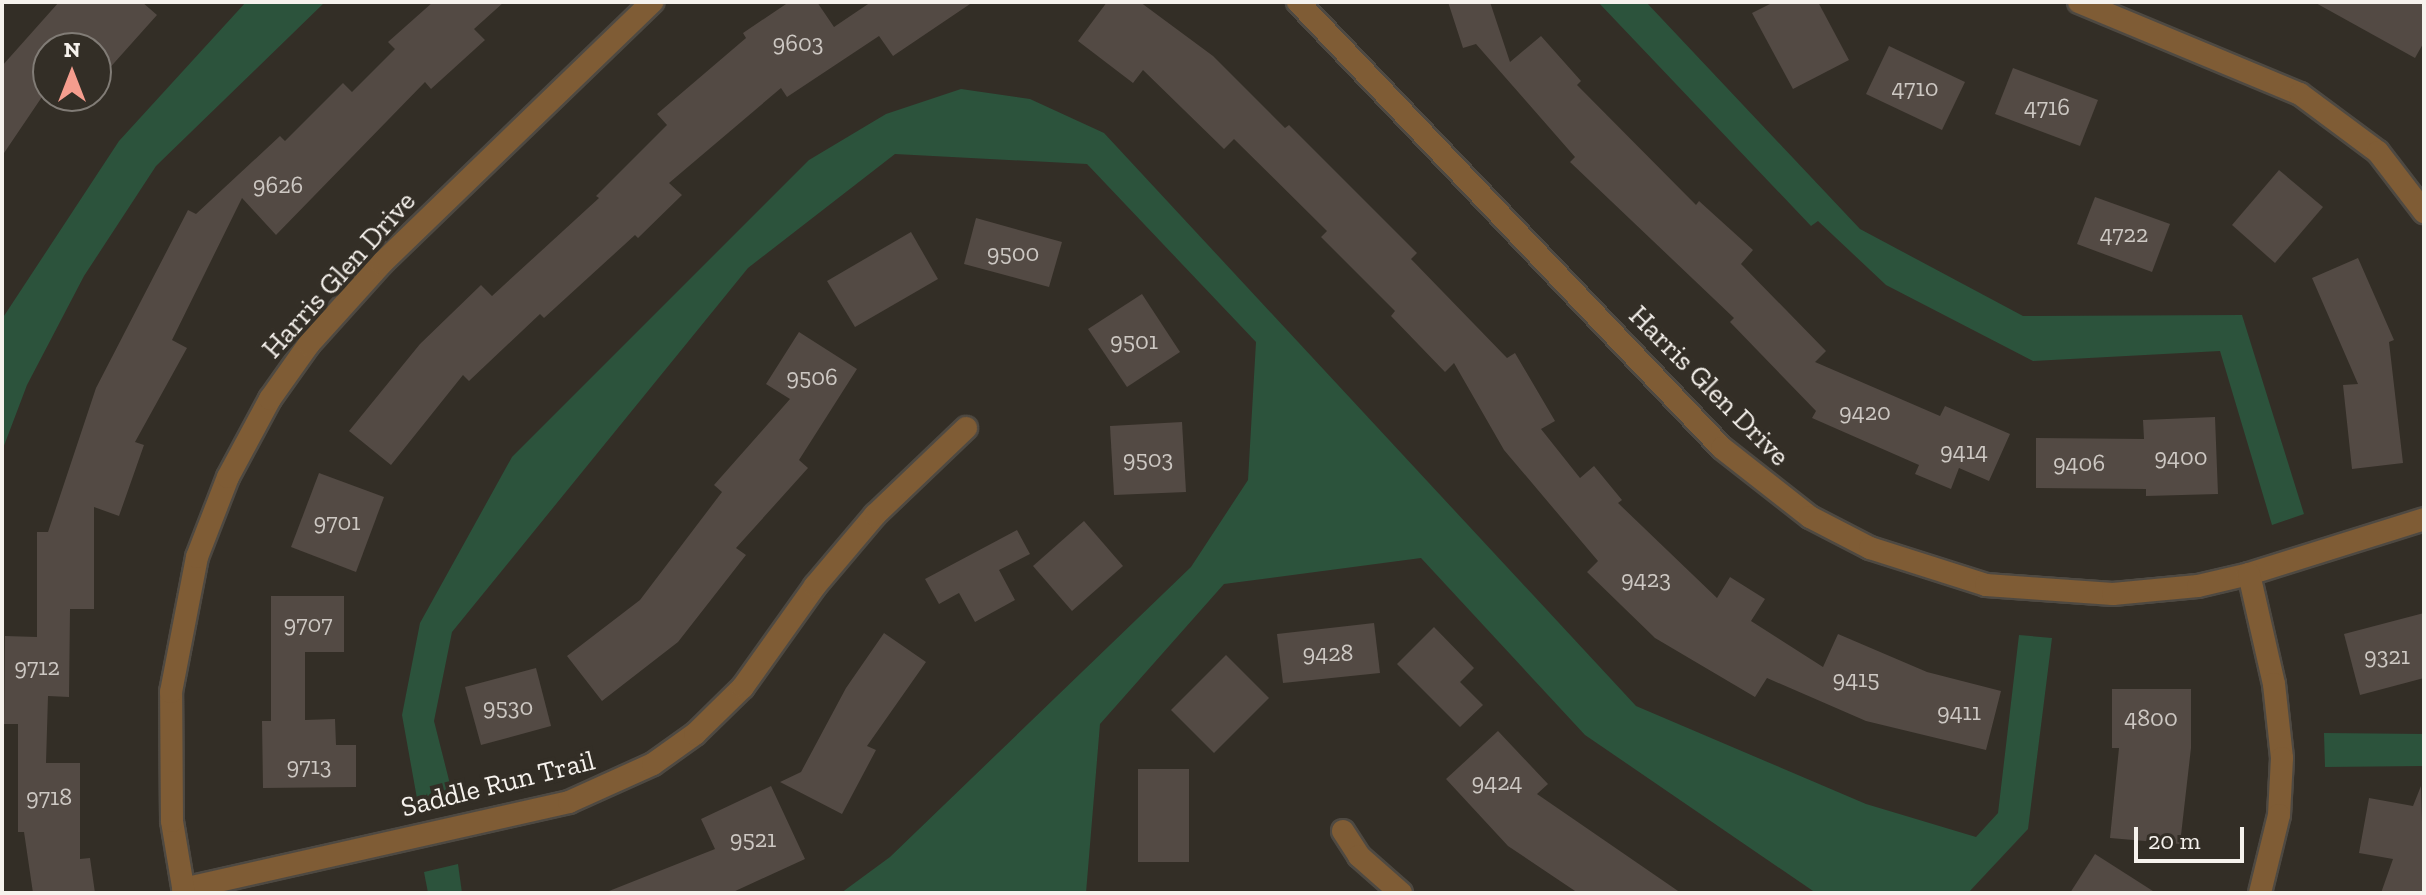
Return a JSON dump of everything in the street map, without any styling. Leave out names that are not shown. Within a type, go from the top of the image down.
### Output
[{"type":"street","name":"Harris Glen Drive","points":[[184,891],[171,806],[171,692],[197,557],[228,477],[270,399],[320,332],[382,263],[652,2]]},
{"type":"street","name":"Harris Glen Drive","points":[[1298,2],[1722,448],[1810,517],[1932,572],[2043,593],[2113,594],[2198,586],[2249,574],[2424,519]]},
{"type":"street","points":[[2079,2],[2300,94],[2378,152],[2424,212]]},
{"type":"street","name":"Saddle Run Trail","points":[[184,891],[569,802],[653,764],[695,734],[743,687],[815,586],[875,515],[966,428]]},
{"type":"street","points":[[2249,574],[2274,684],[2282,758],[2279,815],[2260,893]]},
{"type":"street","points":[[1343,831],[1374,872],[1401,893]]},
{"type":"green space","points":[[246,2],[325,2],[156,166],[84,276],[27,385],[2,451],[2,319],[119,141]]},
{"type":"green space","points":[[1598,2],[1646,2],[1860,229],[2023,316],[2242,315],[2304,514],[2272,525],[2220,351],[2033,361],[1886,285],[1818,221],[1811,226]]},
{"type":"green space","points":[[961,89],[1030,99],[1104,133],[1636,706],[1866,804],[1976,837],[1998,813],[2019,635],[2052,638],[2028,829],[1968,893],[1816,893],[1585,735],[1421,558],[1224,584],[1100,724],[1086,893],[841,893],[890,857],[1191,567],[1248,480],[1256,342],[1087,164],[895,154],[748,268],[452,632],[434,721],[453,796],[418,804],[402,715],[420,623],[512,457],[809,160],[886,114]]},
{"type":"green space","points":[[2324,733],[2424,734],[2424,766],[2325,767]]},
{"type":"green space","points":[[458,864],[462,893],[428,893],[424,872]]},
{"type":"building","points":[[59,2],[142,2],[157,15],[112,65],[112,32],[32,32]]},
{"type":"building","points":[[433,2],[504,2],[474,29],[485,40],[431,89],[425,82],[276,235],[242,198],[172,340],[187,348],[135,442],[144,445],[119,516],[94,507],[94,609],[70,609],[69,697],[48,696],[46,763],[80,763],[80,859],[90,858],[95,893],[33,893],[24,832],[18,832],[18,724],[4,724],[5,636],[37,637],[37,532],[48,532],[96,388],[188,210],[196,214],[280,136],[285,141],[343,83],[352,92],[395,49],[388,42]]},
{"type":"building","points":[[789,2],[817,2],[834,27],[871,2],[973,2],[893,56],[879,36],[787,97],[781,88],[669,183],[682,195],[638,238],[635,235],[544,318],[540,314],[469,381],[463,375],[391,465],[349,431],[420,344],[481,285],[492,296],[599,198],[596,196],[667,125],[657,114],[746,38],[743,33]]},
{"type":"building","points":[[1107,2],[1140,2],[1213,56],[1285,128],[1289,125],[1417,253],[1411,259],[1507,358],[1515,353],[1555,421],[1541,429],[1580,478],[1594,466],[1622,500],[1618,503],[1717,598],[1730,577],[1765,599],[1751,621],[1823,667],[1838,634],[1927,672],[2001,691],[1986,750],[1866,721],[1767,678],[1755,697],[1655,638],[1587,572],[1598,561],[1504,450],[1454,363],[1445,372],[1391,316],[1395,311],[1321,237],[1327,231],[1234,139],[1224,149],[1143,70],[1133,83],[1078,41]]},
{"type":"building","points":[[1448,2],[1490,2],[1510,62],[1541,36],[1581,81],[1577,85],[1696,205],[1699,201],[1753,250],[1741,264],[1826,351],[1815,362],[1940,416],[1945,406],[2010,434],[1989,481],[1959,468],[1951,489],[1915,474],[1919,465],[1812,418],[1816,411],[1730,322],[1734,318],[1570,162],[1575,157],[1476,44],[1463,48]]},
{"type":"building","points":[[1774,2],[1818,2],[1849,60],[1793,89],[1752,13]]},
{"type":"building","points":[[2314,2],[2424,2],[2424,42],[2415,58]]},
{"type":"building","points":[[32,32],[32,112],[2,156],[2,66]]},
{"type":"building","points":[[1889,46],[1965,82],[1942,130],[1866,94]]},
{"type":"building","points":[[2013,68],[2098,100],[2080,146],[1995,114]]},
{"type":"building","points":[[2279,170],[2323,207],[2275,263],[2232,225]]},
{"type":"building","points":[[2095,197],[2170,224],[2152,272],[2077,244]]},
{"type":"building","points":[[976,218],[1062,242],[1049,287],[964,264]]},
{"type":"building","points":[[911,232],[938,279],[855,327],[827,281]]},
{"type":"building","points":[[2358,258],[2394,340],[2389,342],[2403,463],[2352,469],[2343,385],[2358,384],[2312,278]]},
{"type":"building","points":[[1142,294],[1180,352],[1127,387],[1088,329]]},
{"type":"building","points":[[799,332],[857,369],[799,460],[808,468],[736,548],[746,555],[678,642],[602,701],[567,656],[640,600],[722,492],[714,485],[790,399],[766,384]]},
{"type":"building","points":[[2215,417],[2218,494],[2146,496],[2146,489],[2036,488],[2036,438],[2144,439],[2143,420]]},
{"type":"building","points":[[1182,422],[1186,492],[1114,495],[1110,426]]},
{"type":"building","points":[[319,473],[384,497],[356,572],[291,547]]},
{"type":"building","points":[[1084,521],[1123,566],[1072,611],[1033,566]]},
{"type":"building","points":[[1017,530],[1030,554],[999,570],[1015,600],[975,622],[959,593],[939,604],[925,579]]},
{"type":"building","points":[[271,596],[344,596],[344,652],[305,652],[305,720],[335,719],[336,745],[356,745],[356,787],[263,788],[262,721],[271,721]]},
{"type":"building","points":[[2424,613],[2424,678],[2360,695],[2344,634]]},
{"type":"building","points":[[1374,623],[1380,673],[1283,683],[1277,634]]},
{"type":"building","points":[[1434,627],[1474,668],[1460,682],[1483,705],[1460,727],[1397,664]]},
{"type":"building","points":[[884,633],[926,662],[867,746],[876,750],[842,814],[780,782],[801,772],[846,688]]},
{"type":"building","points":[[1226,655],[1269,698],[1214,753],[1171,710]]},
{"type":"building","points":[[536,668],[551,726],[481,745],[465,687]]},
{"type":"building","points":[[2112,689],[2191,689],[2191,748],[2180,844],[2110,838],[2119,748],[2112,748]]},
{"type":"building","points":[[1498,731],[1548,784],[1537,794],[1681,893],[1578,893],[1508,846],[1446,779]]},
{"type":"building","points":[[1138,769],[1189,769],[1189,862],[1138,862]]},
{"type":"building","points":[[771,786],[805,859],[731,893],[604,893],[715,849],[701,819]]},
{"type":"building","points":[[2421,786],[2424,893],[2381,893],[2393,859],[2359,853],[2369,798],[2413,806]]},
{"type":"building","points":[[2095,854],[2156,893],[2070,893]]}]
